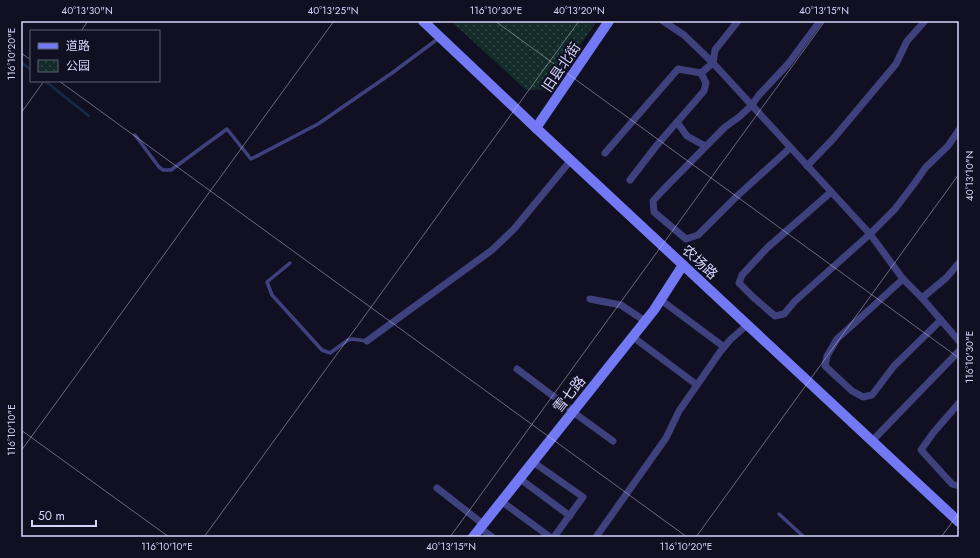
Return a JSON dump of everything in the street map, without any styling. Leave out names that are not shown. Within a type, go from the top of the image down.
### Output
[{"type":"street","name":"农场路","points":[[423,21],[959,522]]},
{"type":"street","name":"旧县北街","points":[[536,128],[609,21]]},
{"type":"street","points":[[663,21],[684,35],[713,63],[870,234],[903,279],[922,298],[959,341]]},
{"type":"street","points":[[605,153],[678,69],[700,73],[713,63],[715,50],[738,21]]},
{"type":"street","points":[[790,148],[736,197],[698,235],[686,239],[654,212],[653,201],[705,146],[725,127],[751,106],[759,95],[788,64],[820,21]]},
{"type":"street","points":[[807,166],[833,139],[896,64],[906,41],[925,21]]},
{"type":"street","points":[[630,180],[657,145],[704,91],[706,83],[700,73]]},
{"type":"street","points":[[677,122],[687,136],[705,146]]},
{"type":"street","points":[[830,192],[766,248],[742,275],[739,283],[774,316],[784,314],[895,209],[926,167],[948,146],[959,130]]},
{"type":"street","points":[[367,342],[492,250],[514,230],[571,160]]},
{"type":"street","points":[[922,298],[946,278],[959,263]]},
{"type":"street","name":"雪七路","points":[[473,537],[654,310],[683,265]]},
{"type":"street","points":[[903,279],[837,339],[827,356],[825,366],[852,391],[862,397],[872,395],[894,366],[941,320]]},
{"type":"street","points":[[590,299],[622,305],[645,321]]},
{"type":"street","points":[[661,300],[724,347]]},
{"type":"street","points":[[596,537],[666,438],[680,411],[724,347],[747,325]]},
{"type":"street","points":[[632,337],[697,385]]},
{"type":"street","points":[[872,441],[959,352]]},
{"type":"street","points":[[517,369],[613,441]]},
{"type":"street","points":[[959,403],[920,450],[952,484],[959,486]]},
{"type":"street","points":[[533,462],[583,498],[554,537]]},
{"type":"street","points":[[519,478],[570,516]]},
{"type":"street","points":[[437,488],[482,526],[492,537]]},
{"type":"street","points":[[501,501],[550,537]]},
{"type":"lane","points":[[134,135],[159,167],[164,170],[171,170],[227,129],[252,159],[318,124],[392,73],[440,37]]},
{"type":"lane","points":[[290,263],[267,282],[272,295],[322,350],[330,353],[348,340],[352,339],[367,342]]},
{"type":"lane","points":[[780,514],[804,537]]},
{"type":"green space","points":[[451,21],[597,21],[549,89],[526,90]]},
{"type":"waterway","points":[[21,62],[30,69]]},
{"type":"waterway","points":[[46,82],[89,116]]}]
